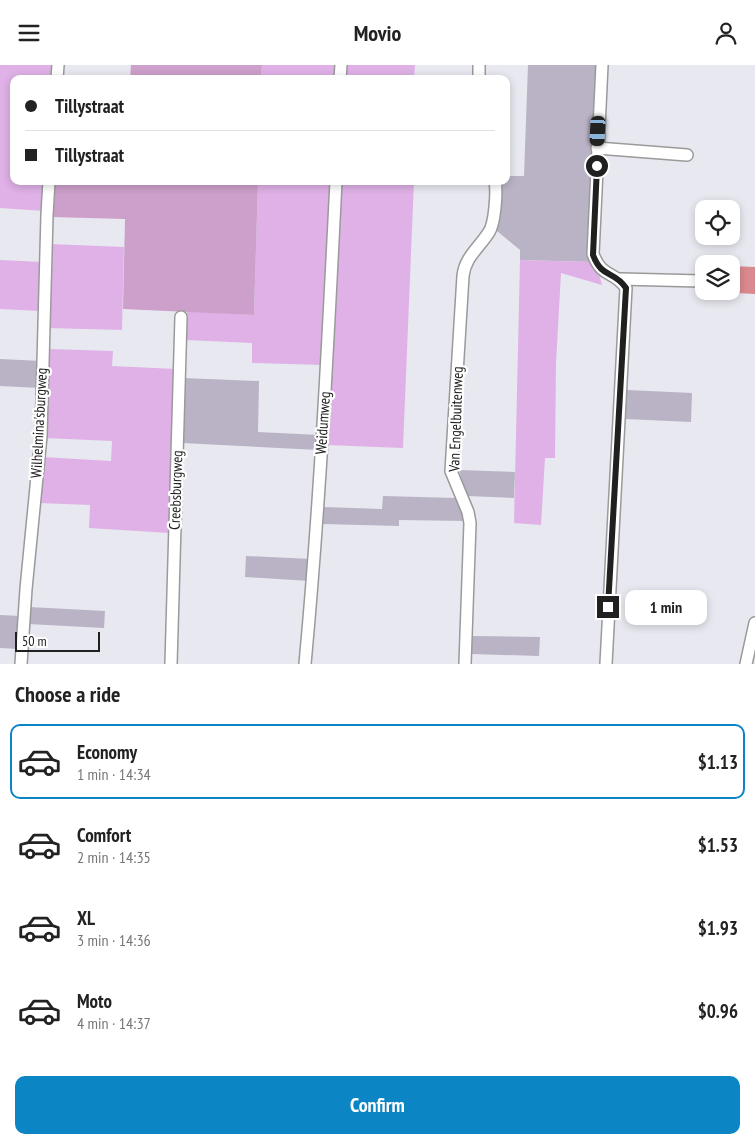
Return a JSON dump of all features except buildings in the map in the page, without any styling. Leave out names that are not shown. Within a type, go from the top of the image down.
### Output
[{"type":"street","points":[[602,65],[593,255],[596,264],[602,271],[620,279],[695,281]]},
{"type":"street","points":[[598,148],[687,155]]},
{"type":"street","name":"Wilhelmina'sburgweg","points":[[21,664],[40,436],[46,215],[49,185]]},
{"type":"street","name":"Weidumweg","points":[[305,664],[327,373],[336,185]]},
{"type":"street","name":"Van Engelbuitenweg","points":[[465,664],[470,523],[468,512],[451,471],[463,276],[464,267],[468,259],[492,226],[495,185]]},
{"type":"street","points":[[606,664],[626,288],[620,279]]},
{"type":"street","name":"Creebsburgweg","points":[[171,664],[181,317]]},
{"type":"street","points":[[746,664],[755,623]]},
{"type":"shaded area","points":[[0,65],[55,65],[54,75],[10,75],[10,185],[47,185],[45,211],[0,208]]},
{"type":"shaded area","points":[[131,65],[262,65],[261,75],[130,75]]},
{"type":"shaded area","points":[[262,65],[338,65],[337,75],[261,75]]},
{"type":"shaded area","points":[[343,65],[415,65],[414,75],[342,75]]},
{"type":"shaded area","points":[[528,65],[598,65],[590,262],[520,260],[520,250],[497,231],[499,185],[510,185],[510,176],[524,176]]},
{"type":"shaded area","points":[[53,185],[258,185],[254,315],[123,309],[125,219],[51,217]]},
{"type":"shaded area","points":[[258,185],[333,185],[324,365],[252,363],[252,343],[186,340],[187,311],[254,315]]},
{"type":"shaded area","points":[[338,185],[414,185],[403,448],[326,445]]},
{"type":"shaded area","points":[[50,244],[124,247],[122,330],[47,328]]},
{"type":"shaded area","points":[[0,260],[42,262],[40,311],[0,309]]},
{"type":"shaded area","points":[[520,260],[590,262],[599,274],[602,285],[561,273],[556,363],[555,458],[545,458],[541,525],[514,523]]},
{"type":"shaded area","points":[[740,266],[755,267],[755,294],[740,293]]},
{"type":"shaded area","points":[[49,349],[113,351],[112,366],[176,369],[170,533],[89,528],[90,505],[38,503],[42,457],[111,461],[112,441],[44,438]]},
{"type":"shaded area","points":[[0,359],[41,361],[40,388],[0,386]]},
{"type":"shaded area","points":[[183,378],[259,381],[258,432],[319,435],[318,450],[182,443]]},
{"type":"shaded area","points":[[627,390],[692,393],[691,422],[625,419]]},
{"type":"shaded area","points":[[459,470],[515,472],[514,498],[467,496]]},
{"type":"shaded area","points":[[383,496],[455,498],[468,521],[399,520],[399,526],[323,524],[324,507],[382,509]]},
{"type":"shaded area","points":[[246,556],[311,559],[310,581],[245,577]]},
{"type":"shaded area","points":[[29,607],[105,611],[104,628],[28,624]]},
{"type":"shaded area","points":[[0,615],[21,616],[19,649],[0,648]]},
{"type":"shaded area","points":[[472,636],[540,637],[539,656],[472,654]]},
{"type":"route","points":[[597,166],[593,255],[596,264],[602,271],[620,279],[626,288],[608,607]]}]
